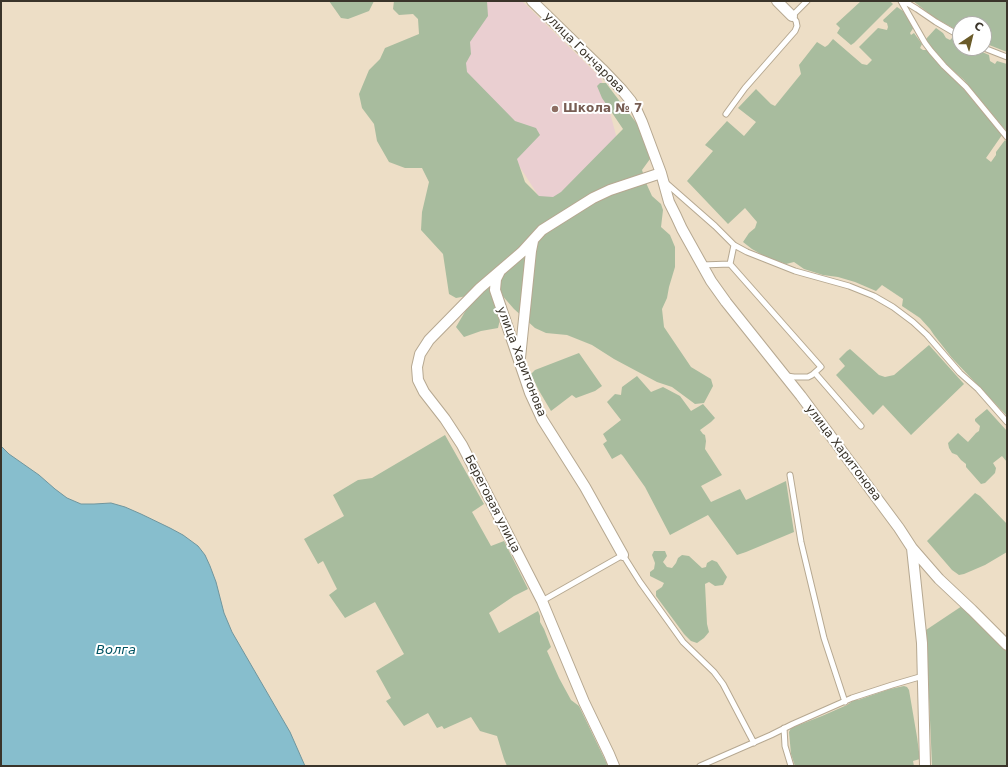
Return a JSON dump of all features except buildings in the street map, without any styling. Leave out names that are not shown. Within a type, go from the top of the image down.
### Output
[{"type":"street","name":"улица Гончарова","points":[[532,1],[607,74],[631,101],[642,122],[662,177]]},
{"type":"street","points":[[777,1],[792,16]]},
{"type":"street","name":"Береговая улица","points":[[614,766],[584,702],[542,601],[466,451],[445,419],[424,392],[418,380],[417,367],[420,354],[429,340],[480,288],[522,252],[537,234],[548,225],[593,198],[617,188],[662,177]]},
{"type":"street","name":"улица Харитонова","points":[[662,177],[669,202],[682,229],[718,291],[899,528],[912,548],[924,676],[925,766]]},
{"type":"street","points":[[520,362],[530,250],[534,239]]},
{"type":"street","name":"улица Харитонова","points":[[501,269],[496,279],[495,290],[530,393],[542,419],[585,487],[623,555]]},
{"type":"street","points":[[912,548],[939,578],[1007,645]]},
{"type":"lane","points":[[726,114],[745,88],[795,31],[797,26],[796,21],[792,16],[807,1]]},
{"type":"lane","points":[[902,1],[918,9],[952,31]]},
{"type":"lane","points":[[902,1],[931,51],[966,87],[1007,137]]},
{"type":"lane","points":[[992,51],[1007,57]]},
{"type":"lane","points":[[662,177],[734,245],[747,252],[796,271],[849,286],[874,296],[893,307],[927,335],[960,373],[978,390],[1007,422]]},
{"type":"lane","points":[[730,264],[734,245]]},
{"type":"lane","points":[[702,265],[730,264]]},
{"type":"lane","points":[[730,264],[821,367],[812,375],[804,377],[784,376]]},
{"type":"lane","points":[[815,373],[861,426]]},
{"type":"lane","points":[[790,476],[801,542],[815,601],[824,638],[844,702]]},
{"type":"lane","points":[[542,601],[623,555],[672,628],[687,646],[714,672],[723,684],[754,743]]},
{"type":"lane","points":[[700,766],[844,702],[892,685],[924,676]]},
{"type":"lane","points":[[784,728],[786,752],[791,766]]},
{"type":"shaded area","name":"Школа № 7","points":[[473,1],[522,1],[601,78],[618,143],[547,209],[514,158],[432,43]]},
{"type":"green space","points":[[329,1],[374,1],[369,11],[348,19],[341,18]]},
{"type":"green space","points":[[394,1],[487,1],[488,16],[470,42],[471,54],[466,63],[467,72],[515,121],[536,128],[540,135],[517,159],[525,182],[539,196],[553,197],[561,192],[623,129],[602,98],[597,86],[600,83],[606,83],[638,125],[650,159],[642,170],[652,196],[661,204],[663,210],[661,227],[670,235],[675,247],[675,267],[667,298],[662,309],[664,327],[691,367],[711,379],[713,386],[704,403],[695,404],[672,387],[657,382],[614,359],[592,345],[567,335],[546,333],[535,328],[514,309],[500,293],[502,311],[498,328],[481,331],[464,337],[456,327],[466,310],[467,296],[456,298],[449,294],[443,254],[421,230],[422,212],[429,182],[422,168],[405,168],[389,162],[377,141],[374,124],[362,108],[359,94],[369,70],[380,59],[385,48],[419,34],[418,19],[413,14],[399,15],[393,9]]},
{"type":"green space","points":[[861,1],[890,1],[893,4],[851,45],[837,33],[840,28],[836,24]]},
{"type":"green space","points":[[913,1],[1007,1],[1007,52],[992,46],[992,16],[952,16],[952,28],[935,18]]},
{"type":"green space","points":[[897,7],[903,11],[914,27],[910,33],[911,35],[914,33],[922,44],[920,48],[927,50],[957,81],[1002,135],[986,158],[991,162],[1005,140],[1007,142],[1007,416],[952,358],[920,318],[902,306],[903,299],[882,285],[876,291],[855,282],[804,269],[794,262],[786,264],[764,256],[743,242],[749,233],[755,228],[757,222],[745,208],[728,224],[687,181],[713,151],[705,145],[727,121],[744,136],[756,122],[738,108],[756,89],[775,106],[801,74],[799,65],[817,42],[825,47],[833,39],[862,64],[867,65],[872,60],[859,47],[878,28],[887,30],[887,23],[883,20]]},
{"type":"green space","points":[[936,28],[943,33],[946,38],[950,40],[952,38],[952,56],[989,56],[990,61],[995,64],[997,61],[1007,64],[1007,132],[964,80],[932,49],[926,39]]},
{"type":"green space","points":[[929,345],[964,384],[911,435],[883,405],[873,415],[836,375],[845,366],[839,359],[850,349],[879,375],[885,377],[894,375]]},
{"type":"green space","points":[[579,353],[602,386],[595,391],[576,398],[572,395],[551,411],[531,374],[535,370]]},
{"type":"green space","points":[[637,376],[651,392],[663,387],[680,396],[691,411],[703,404],[715,418],[700,430],[705,435],[705,449],[722,475],[701,486],[711,502],[740,489],[746,500],[786,481],[794,532],[737,555],[708,515],[670,535],[645,487],[623,456],[621,454],[612,459],[603,444],[607,441],[603,434],[621,420],[607,402],[615,394],[621,395],[622,387]]},
{"type":"green space","points":[[987,409],[1007,431],[1007,462],[1002,456],[993,463],[996,468],[995,473],[985,483],[981,484],[966,467],[966,464],[957,455],[952,453],[948,443],[958,433],[968,442],[979,431],[980,426],[975,419]]},
{"type":"green space","points":[[445,435],[484,504],[472,512],[491,546],[504,541],[528,589],[514,596],[489,613],[499,633],[538,611],[540,622],[551,647],[547,651],[571,700],[579,706],[607,764],[606,766],[507,766],[497,736],[480,731],[471,717],[444,729],[442,726],[437,728],[428,713],[404,726],[386,701],[391,698],[376,671],[404,654],[375,602],[345,618],[329,595],[337,589],[323,561],[318,564],[304,539],[344,516],[333,495],[358,480],[372,478]]},
{"type":"green space","points":[[975,493],[980,496],[1007,524],[1007,552],[985,565],[959,575],[952,570],[927,541]]},
{"type":"green space","points":[[654,551],[665,551],[667,556],[663,562],[667,567],[672,568],[678,558],[682,555],[689,556],[702,568],[706,567],[707,563],[712,560],[717,562],[727,577],[723,585],[715,586],[709,582],[705,584],[707,624],[709,632],[697,643],[691,641],[684,634],[656,596],[656,591],[662,587],[664,583],[650,576],[650,572],[654,569],[655,563],[652,555]]},
{"type":"green space","points":[[962,606],[1007,652],[1007,766],[932,765],[926,630]]},
{"type":"green space","points":[[904,686],[909,690],[920,759],[913,761],[914,766],[795,766],[791,754],[789,732],[791,728],[847,705],[854,700]]},
{"type":"water","name":"Волга","points":[[1,446],[9,454],[39,475],[67,498],[81,504],[111,503],[125,507],[170,528],[198,546],[205,555],[210,566],[224,613],[232,632],[290,732],[305,766],[1,766]]},
{"type":"place","name":"Школа № 7","points":[[555,109]]}]
